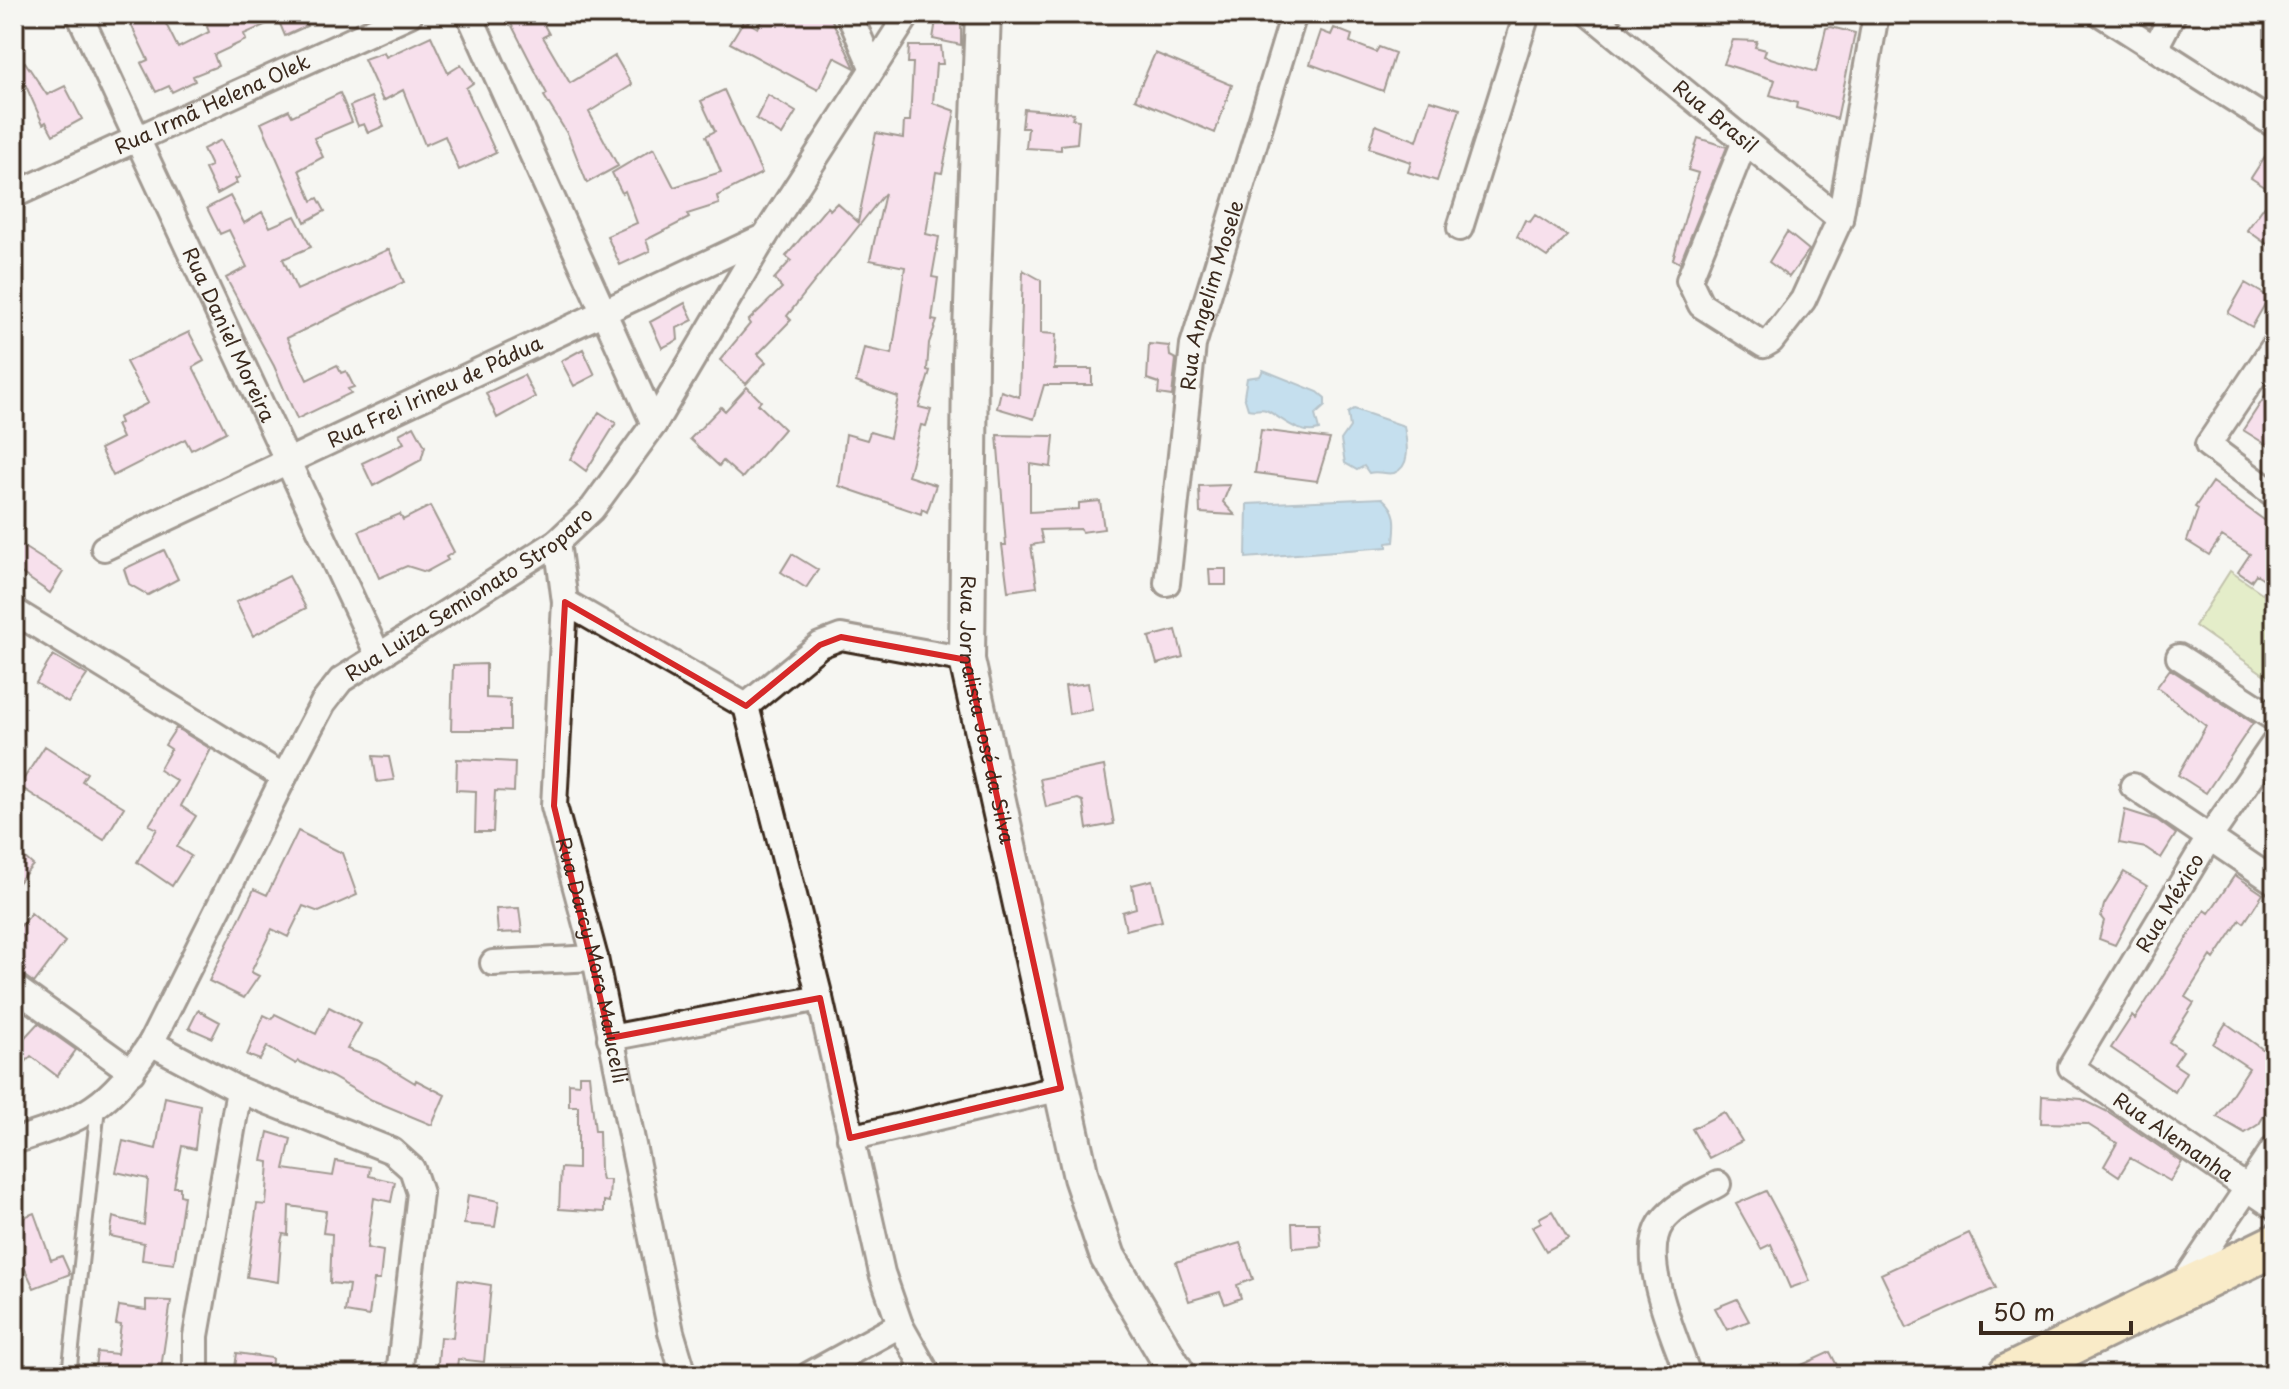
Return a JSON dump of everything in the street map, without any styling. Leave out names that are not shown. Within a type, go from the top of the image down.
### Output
[{"type":"highway","points":[[2008,1375],[2275,1245]]},
{"type":"main road","name":"Rua Jornalista José da Silva","points":[[983,14],[970,359],[967,660],[1081,1177],[1108,1257],[1178,1375]]},
{"type":"street","name":"Rua Daniel Moreira","points":[[79,14],[378,655]]},
{"type":"street","name":"Rua Irmã Helena Olek","points":[[14,195],[410,14]]},
{"type":"street","points":[[469,14],[654,424]]},
{"type":"street","points":[[849,14],[872,67]]},
{"type":"street","name":"Rua Luiza Semionato Stroparo","points":[[14,1141],[68,1124],[98,1107],[132,1072],[151,1043],[323,703],[341,680],[557,542],[592,509],[654,424],[765,236],[908,14]]},
{"type":"street","name":"Rua Angelim Mosele","points":[[1167,583],[1193,345],[1294,14]]},
{"type":"street","points":[[1460,228],[1527,14]]},
{"type":"street","name":"Rua Brasil","points":[[1590,14],[1840,219]]},
{"type":"street","points":[[1745,141],[1689,280],[1701,305],[1764,345],[1771,341],[1803,300],[1840,219],[1876,14]]},
{"type":"street","points":[[2101,14],[2275,125]]},
{"type":"street","points":[[2155,48],[2173,14]]},
{"type":"street","name":"Rua Frei Irineu de Pádua","points":[[104,548],[765,236]]},
{"type":"street","points":[[2275,345],[2208,445],[2275,495]]},
{"type":"street","name":"Rua Darcy Moro Malucelli","points":[[557,542],[565,602],[554,806],[595,958],[671,1332],[684,1375]]},
{"type":"street","points":[[565,602],[746,706],[820,998],[882,1273],[900,1325],[928,1375]]},
{"type":"street","points":[[14,611],[284,777]]},
{"type":"street","points":[[746,706],[820,645],[841,637],[967,660]]},
{"type":"street","points":[[2179,657],[2275,719]]},
{"type":"street","name":"Rua México","points":[[2071,1067],[2209,838],[2275,742]]},
{"type":"street","points":[[2133,786],[2275,882]]},
{"type":"street","points":[[493,963],[595,958]]},
{"type":"street","points":[[14,987],[132,1072]]},
{"type":"street","points":[[610,1038],[820,998]]},
{"type":"street","points":[[151,1043],[239,1090],[392,1151],[412,1169],[420,1193],[399,1375]]},
{"type":"street","name":"Rua Alemanha","points":[[2071,1067],[2275,1207]]},
{"type":"street","points":[[850,1138],[1061,1088]]},
{"type":"street","points":[[196,1375],[196,1336],[239,1090]]},
{"type":"street","points":[[2176,1294],[2275,1147]]},
{"type":"street","points":[[1688,1375],[1659,1288],[1654,1258],[1656,1232],[1664,1218],[1684,1202],[1718,1184]]},
{"type":"street","points":[[809,1375],[900,1325]]},
{"type":"lane","points":[[69,1375],[98,1107]]},
{"type":"highlighted area","points":[[565,602],[746,706],[820,645],[841,637],[967,660],[1061,1088],[850,1138],[820,998],[610,1038],[554,806]]},
{"type":"green space","points":[[2230,571],[2275,602],[2275,682],[2195,626]]},
{"type":"water","points":[[1263,370],[1318,392],[1325,398],[1325,406],[1315,415],[1319,430],[1305,431],[1266,410],[1248,409],[1244,396],[1247,378],[1260,376]]},
{"type":"water","points":[[1354,409],[1404,426],[1407,452],[1400,470],[1394,473],[1369,473],[1364,466],[1357,470],[1345,463],[1341,440],[1350,427],[1348,413]]},
{"type":"water","points":[[1382,498],[1395,518],[1394,542],[1387,543],[1387,547],[1246,558],[1247,504]]},
{"type":"building","points":[[126,14],[161,14],[178,48],[209,32],[202,14],[302,14],[307,26],[285,36],[278,19],[244,34],[246,40],[214,55],[218,66],[193,76],[195,81],[172,92],[169,86],[156,92],[141,63],[148,60]]},
{"type":"building","points":[[506,14],[538,14],[549,34],[543,37],[570,83],[615,56],[632,85],[589,112],[618,166],[587,183],[568,135],[544,96],[547,94]]},
{"type":"building","points":[[765,14],[829,14],[855,68],[834,57],[818,90],[730,43],[744,20],[758,28]]},
{"type":"building","points":[[937,14],[961,14],[961,45],[933,39]]},
{"type":"building","points":[[1334,28],[1352,35],[1350,42],[1376,52],[1379,47],[1395,53],[1383,91],[1310,64],[1321,31],[1331,35]]},
{"type":"building","points":[[1826,28],[1855,33],[1837,119],[1796,108],[1797,103],[1770,95],[1775,80],[1724,64],[1733,40],[1757,41],[1755,47],[1766,50],[1764,56],[1816,72]]},
{"type":"building","points":[[431,36],[448,73],[461,65],[473,83],[466,88],[496,153],[459,170],[445,136],[425,145],[403,90],[383,101],[364,59],[384,52],[386,57]]},
{"type":"building","points":[[909,46],[941,46],[943,64],[936,64],[933,103],[955,111],[942,173],[936,172],[926,234],[939,237],[932,277],[938,278],[932,320],[937,321],[929,343],[927,370],[930,371],[919,407],[931,410],[926,426],[921,425],[908,476],[936,485],[927,512],[922,509],[921,514],[839,486],[846,434],[867,440],[870,432],[890,438],[898,397],[856,382],[864,348],[892,354],[897,322],[905,267],[870,260],[885,193],[787,316],[791,320],[758,354],[766,362],[746,384],[720,360],[750,324],[748,321],[782,288],[774,279],[791,260],[786,256],[827,207],[830,210],[837,203],[858,222],[876,133],[903,138],[904,121],[910,121],[913,63],[908,63]]},
{"type":"building","points":[[1155,53],[1232,85],[1215,133],[1135,99]]},
{"type":"building","points":[[25,62],[47,95],[65,86],[82,119],[53,135],[46,122],[43,124],[17,66]]},
{"type":"building","points":[[724,90],[762,173],[717,196],[719,204],[687,214],[689,218],[646,240],[650,251],[620,265],[607,236],[637,223],[625,191],[622,193],[612,173],[654,148],[674,187],[721,172],[706,136],[715,131],[701,101]]},
{"type":"building","points":[[340,93],[352,122],[314,138],[323,157],[299,170],[312,201],[318,198],[325,211],[305,222],[261,123],[289,110],[292,116]]},
{"type":"building","points":[[768,95],[796,112],[782,135],[756,119]]},
{"type":"building","points":[[371,97],[384,126],[368,133],[364,124],[358,126],[350,106]]},
{"type":"building","points":[[1430,100],[1460,109],[1437,181],[1408,172],[1411,162],[1369,148],[1376,125],[1417,141]]},
{"type":"building","points":[[1024,109],[1074,113],[1072,119],[1079,120],[1077,143],[1061,145],[1061,150],[1026,148],[1028,128],[1022,128]]},
{"type":"building","points":[[1698,138],[1727,147],[1680,263],[1673,259],[1698,173],[1688,170]]},
{"type":"building","points":[[221,140],[240,177],[235,179],[237,183],[217,194],[205,169],[211,166],[203,149]]},
{"type":"building","points":[[2275,141],[2275,250],[2247,230],[2274,193],[2251,178]]},
{"type":"building","points":[[230,196],[244,223],[262,212],[270,227],[295,216],[311,247],[283,259],[297,290],[389,249],[404,282],[287,338],[307,380],[337,365],[341,373],[346,371],[354,387],[348,389],[351,393],[297,419],[274,366],[226,278],[247,267],[229,230],[220,234],[207,208]]},
{"type":"building","points":[[1535,215],[1567,236],[1547,257],[1517,237],[1525,220],[1530,222]]},
{"type":"building","points":[[1787,232],[1809,250],[1789,277],[1769,262]]},
{"type":"building","points":[[1023,270],[1041,280],[1041,333],[1056,334],[1054,369],[1092,369],[1092,385],[1044,385],[1034,419],[997,408],[1001,391],[1019,397]]},
{"type":"building","points":[[2245,283],[2269,297],[2252,327],[2228,313]]},
{"type":"building","points":[[685,303],[693,320],[677,328],[678,340],[662,348],[650,322]]},
{"type":"building","points":[[189,332],[204,361],[193,367],[226,432],[191,450],[185,439],[113,476],[100,449],[122,438],[116,425],[120,423],[118,418],[148,403],[126,362]]},
{"type":"building","points":[[1149,344],[1169,346],[1170,356],[1176,359],[1172,396],[1158,394],[1159,383],[1147,379]]},
{"type":"building","points":[[583,349],[595,375],[574,386],[561,361]]},
{"type":"building","points":[[524,375],[535,397],[497,418],[486,393]]},
{"type":"building","points":[[2275,381],[2275,450],[2243,430]]},
{"type":"building","points":[[747,387],[761,401],[758,404],[784,429],[742,478],[723,461],[719,466],[690,439],[721,407],[725,411]]},
{"type":"building","points":[[599,412],[616,423],[586,471],[570,459]]},
{"type":"building","points":[[414,426],[425,446],[421,460],[373,486],[362,463],[404,443],[399,434]]},
{"type":"building","points":[[1261,430],[1330,439],[1317,481],[1255,473]]},
{"type":"building","points":[[997,435],[1054,436],[1051,467],[1030,464],[1030,512],[1079,509],[1079,503],[1100,501],[1104,529],[1082,532],[1081,529],[1040,530],[1043,543],[1031,545],[1037,587],[1008,591],[1002,545],[1006,545]]},
{"type":"building","points":[[2212,482],[2275,528],[2275,562],[2264,579],[2256,574],[2251,581],[2238,572],[2250,554],[2222,536],[2209,555],[2187,541],[2198,509],[2195,507]]},
{"type":"building","points":[[1230,485],[1223,502],[1235,515],[1200,513],[1199,486]]},
{"type":"building","points":[[430,506],[454,552],[446,557],[448,560],[426,572],[407,566],[379,578],[359,531],[400,514],[403,520]]},
{"type":"building","points":[[14,541],[63,572],[50,593],[14,568]]},
{"type":"building","points":[[164,550],[178,579],[148,595],[129,584],[124,569]]},
{"type":"building","points":[[792,554],[818,570],[806,588],[781,572]]},
{"type":"building","points":[[1209,569],[1226,569],[1226,585],[1210,585]]},
{"type":"building","points":[[289,576],[306,608],[253,636],[236,602]]},
{"type":"building","points":[[1176,630],[1183,657],[1157,664],[1149,637]]},
{"type":"building","points":[[53,655],[87,675],[68,703],[36,683]]},
{"type":"building","points":[[486,664],[486,698],[510,699],[510,730],[451,730],[453,665]]},
{"type":"building","points":[[2170,669],[2253,723],[2206,793],[2178,775],[2206,726],[2157,687]]},
{"type":"building","points":[[1088,683],[1092,710],[1069,714],[1065,686]]},
{"type":"building","points":[[176,728],[211,749],[181,806],[196,816],[177,847],[191,856],[172,886],[137,862],[157,829],[149,825],[177,781],[159,770],[171,749],[165,745]]},
{"type":"building","points":[[45,746],[87,773],[82,781],[124,807],[104,840],[19,786]]},
{"type":"building","points":[[373,756],[389,757],[394,780],[377,782]]},
{"type":"building","points":[[457,759],[515,762],[514,792],[495,791],[493,832],[475,832],[476,791],[456,790]]},
{"type":"building","points":[[1104,766],[1114,824],[1087,829],[1083,801],[1078,799],[1046,807],[1040,779]]},
{"type":"building","points":[[2125,810],[2157,820],[2176,834],[2161,858],[2146,848],[2119,843]]},
{"type":"building","points":[[298,831],[342,853],[357,895],[319,912],[303,906],[288,937],[272,929],[251,972],[259,976],[244,998],[209,981],[254,889],[267,895]]},
{"type":"building","points":[[14,848],[33,865],[14,887]]},
{"type":"building","points":[[2124,872],[2147,886],[2115,945],[2099,939],[2104,921],[2101,917],[2104,905]]},
{"type":"building","points":[[2235,875],[2263,894],[2244,923],[2240,920],[2214,959],[2211,956],[2185,997],[2194,1003],[2169,1042],[2183,1051],[2174,1064],[2186,1072],[2175,1092],[2111,1048],[2132,1016],[2135,1019],[2205,910],[2209,913]]},
{"type":"building","points":[[1152,880],[1162,921],[1126,930],[1122,912],[1136,908],[1132,885]]},
{"type":"building","points":[[519,908],[522,932],[498,933],[496,909]]},
{"type":"building","points":[[31,913],[65,942],[34,983],[14,968],[14,934]]},
{"type":"building","points":[[329,1007],[361,1024],[347,1049],[377,1060],[415,1083],[416,1080],[445,1095],[432,1125],[372,1100],[332,1077],[298,1061],[296,1064],[267,1047],[260,1060],[247,1055],[264,1015],[272,1019],[275,1014],[316,1034]]},
{"type":"building","points":[[198,1010],[220,1022],[212,1038],[189,1028]]},
{"type":"building","points":[[38,1023],[76,1050],[57,1076],[31,1056],[23,1065],[14,1058],[14,1049]]},
{"type":"building","points":[[2226,1023],[2275,1058],[2275,1087],[2264,1104],[2269,1107],[2259,1124],[2245,1133],[2217,1117],[2249,1068],[2213,1044]]},
{"type":"building","points":[[579,1075],[589,1075],[595,1131],[599,1131],[602,1180],[610,1180],[609,1202],[604,1201],[604,1212],[559,1209],[561,1168],[578,1169],[578,1106],[569,1106],[569,1083],[579,1084]]},
{"type":"building","points":[[2042,1096],[2082,1099],[2110,1113],[2182,1162],[2170,1181],[2130,1158],[2119,1176],[2104,1166],[2117,1143],[2087,1124],[2041,1123]]},
{"type":"building","points":[[165,1097],[200,1105],[195,1149],[182,1146],[174,1187],[180,1187],[180,1195],[184,1196],[174,1264],[142,1260],[144,1243],[110,1236],[113,1217],[144,1225],[148,1179],[116,1172],[123,1141],[156,1149]]},
{"type":"building","points":[[1724,1112],[1742,1141],[1709,1158],[1692,1129]]},
{"type":"building","points":[[268,1132],[291,1139],[284,1169],[333,1176],[336,1161],[370,1167],[369,1176],[395,1182],[391,1202],[374,1198],[367,1248],[383,1251],[380,1280],[374,1280],[369,1316],[345,1312],[349,1285],[330,1283],[332,1234],[323,1233],[326,1211],[289,1206],[288,1235],[283,1234],[281,1242],[278,1282],[247,1277],[257,1204],[266,1205],[269,1162],[262,1161]]},
{"type":"building","points":[[1766,1191],[1810,1281],[1790,1288],[1771,1244],[1761,1249],[1736,1204]]},
{"type":"building","points":[[468,1195],[499,1201],[495,1227],[464,1224]]},
{"type":"building","points":[[1552,1211],[1568,1239],[1546,1251],[1532,1227],[1541,1222],[1539,1218]]},
{"type":"building","points":[[34,1213],[51,1260],[62,1256],[70,1274],[34,1288],[14,1246],[14,1221]]},
{"type":"building","points":[[1292,1223],[1319,1223],[1321,1246],[1293,1248]]},
{"type":"building","points":[[1969,1233],[1996,1288],[1907,1328],[1881,1274]]},
{"type":"building","points":[[1240,1243],[1253,1279],[1237,1285],[1241,1298],[1225,1304],[1220,1292],[1189,1301],[1176,1262]]},
{"type":"building","points":[[458,1280],[491,1285],[484,1362],[458,1359],[456,1375],[437,1375],[440,1337],[453,1338]]},
{"type":"building","points":[[1737,1299],[1749,1321],[1727,1330],[1715,1308]]},
{"type":"building","points":[[146,1300],[171,1301],[160,1375],[132,1375],[95,1367],[97,1352],[117,1354],[121,1325],[116,1324],[119,1306],[146,1310]]},
{"type":"building","points":[[1830,1352],[1842,1375],[1780,1375]]},
{"type":"building","points":[[237,1353],[272,1358],[271,1375],[234,1375]]}]
